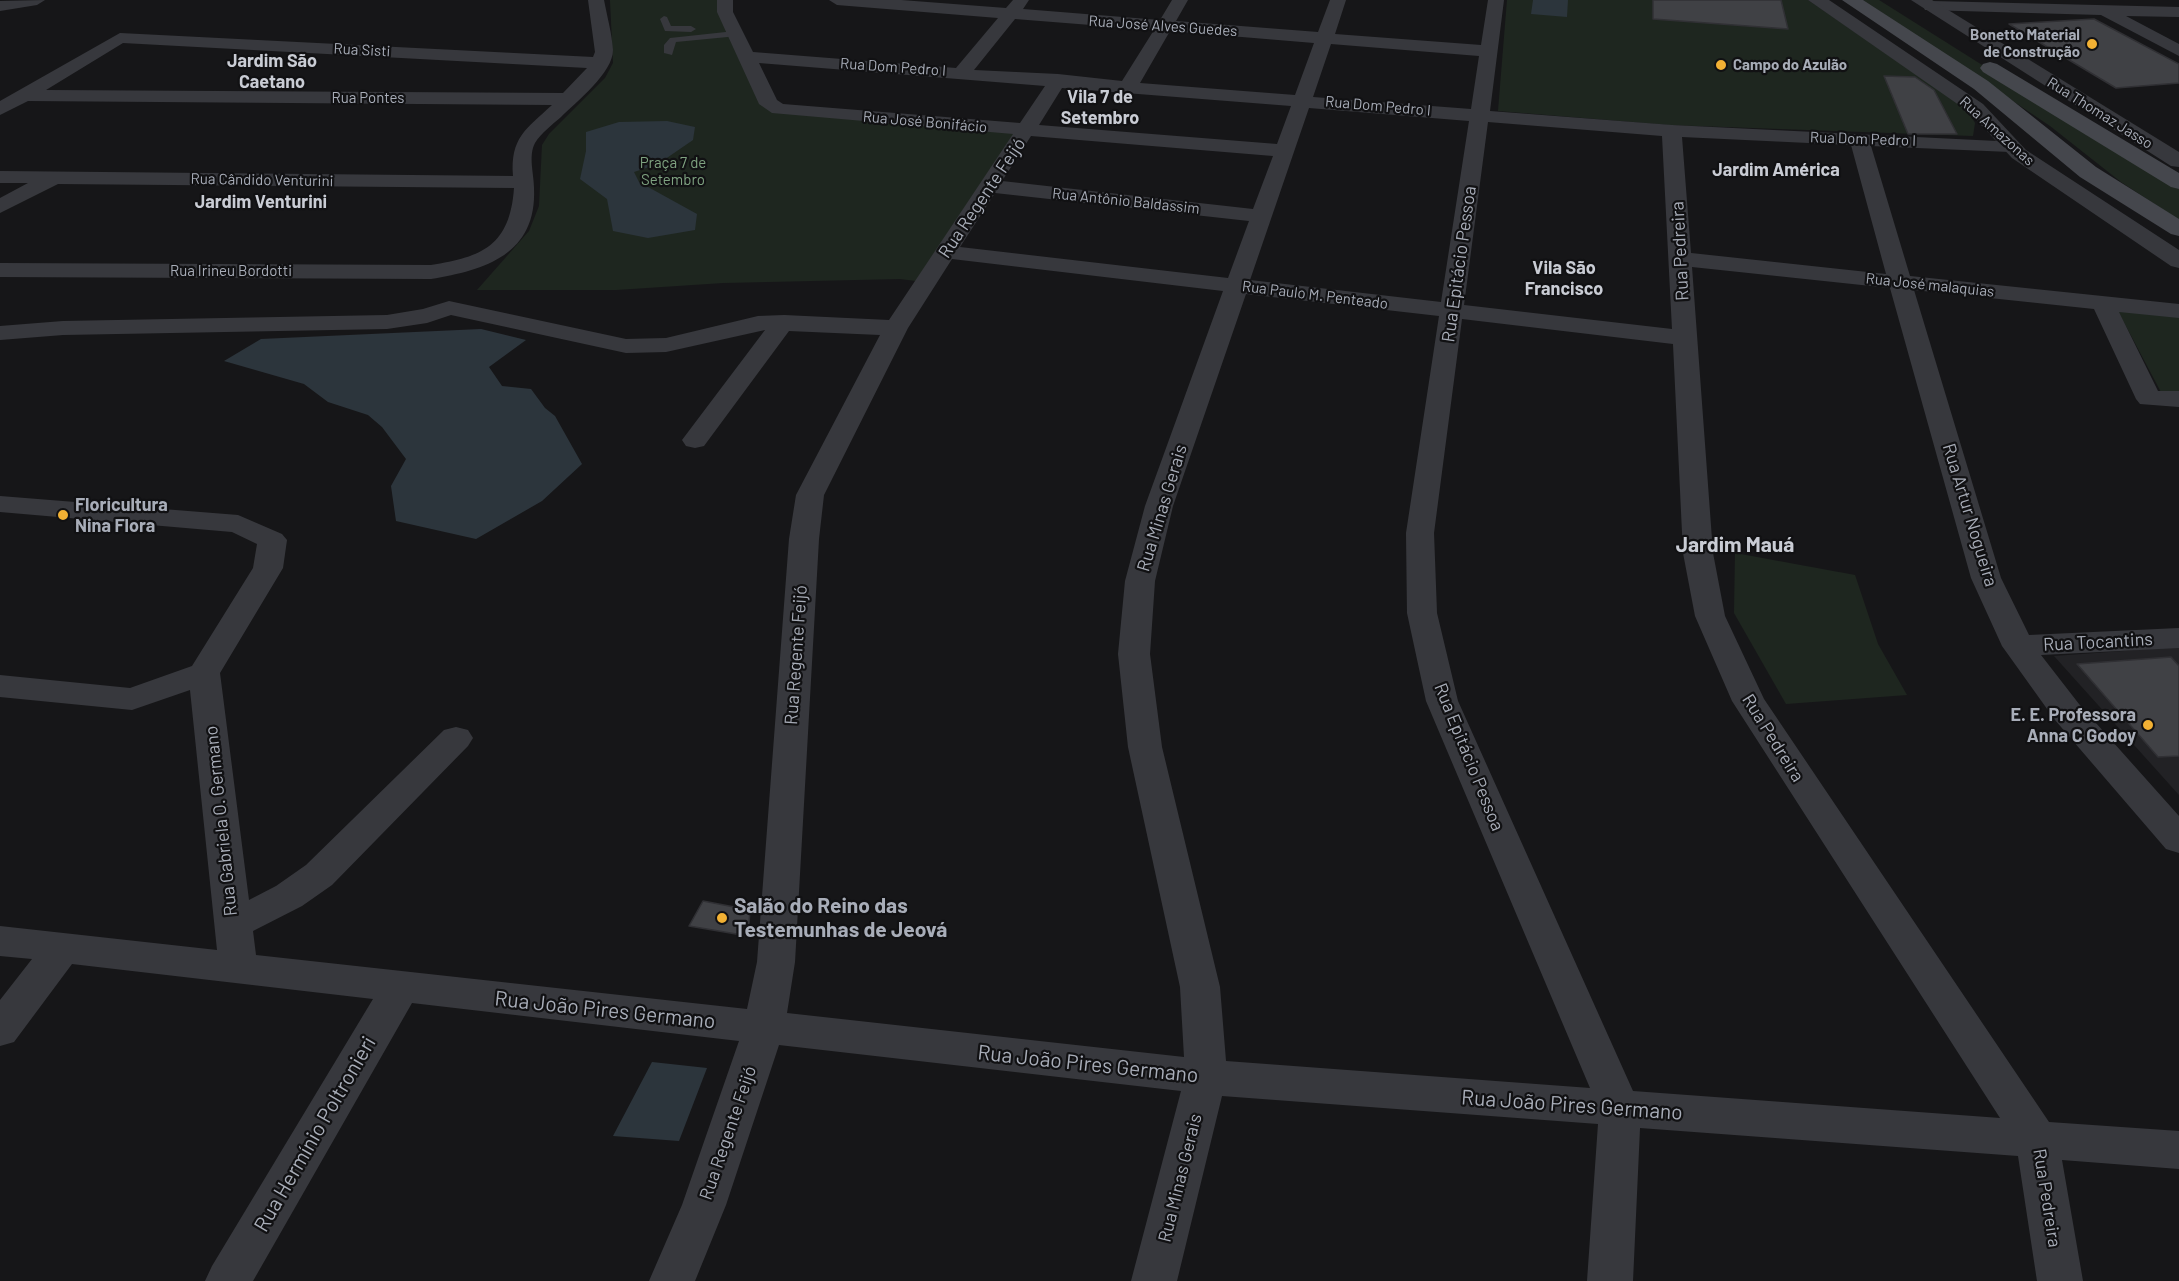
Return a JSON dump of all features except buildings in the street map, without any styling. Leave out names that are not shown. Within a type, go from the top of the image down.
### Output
[{"type":"main road","points":[[1851,0],[1981,85],[2088,172],[2179,229]]},
{"type":"main road","points":[[1884,0],[2179,182]]},
{"type":"main road","points":[[2070,189],[2179,197]]},
{"type":"street","points":[[0,6],[37,0]]},
{"type":"street","points":[[591,0],[604,52],[599,63]]},
{"type":"street","points":[[725,0],[725,12],[746,57]]},
{"type":"street","name":"Rua José Alves Guedes","points":[[837,0],[1016,7],[1165,26],[1489,51]]},
{"type":"street","points":[[1129,86],[1180,0]]},
{"type":"street","name":"Rua Minas Gerais","points":[[1154,1281],[1206,1077],[1200,987],[1145,747],[1134,654],[1140,580],[1160,506],[1338,0]]},
{"type":"street","name":"Rua Epitácio Pessoa","points":[[1496,0],[1420,533],[1422,613],[1442,701],[1620,1109],[1610,1281]]},
{"type":"street","name":"Rua Amazonas","points":[[1817,0],[1976,108],[2010,146],[2179,261]]},
{"type":"street","points":[[1926,3],[2179,12]]},
{"type":"street","name":"Rua Thomaz Jasso","points":[[1926,3],[2179,161]]},
{"type":"street","points":[[963,72],[1016,7]]},
{"type":"street","points":[[2103,10],[2179,51]]},
{"type":"street","name":"Rua Sisti","points":[[0,109],[120,38],[599,63]]},
{"type":"street","name":"Rua Dom Pedro I","points":[[746,57],[963,72],[1672,131],[2010,146]]},
{"type":"street","name":"Rua José Bonifácio","points":[[746,57],[769,104],[779,109],[1285,151]]},
{"type":"street","name":"Rua Irineu Bordotti","points":[[0,270],[431,272],[461,268],[493,254],[518,231],[525,208],[522,149],[527,139],[593,75],[599,63]]},
{"type":"street","name":"Rua Regente Feijó","points":[[672,1281],[704,1205],[764,1028],[776,962],[804,539],[810,495],[896,328],[1058,80]]},
{"type":"street","name":"Rua Pontes","points":[[23,95],[570,99]]},
{"type":"street","name":"Rua Pedreira","points":[[1672,131],[1698,553],[1710,616],[1748,700],[2037,1139],[2060,1281]]},
{"type":"street","name":"Rua Artur Nogueira","points":[[1859,140],[1986,578],[2018,646],[2067,712],[2179,840]]},
{"type":"street","name":"Rua Cândido Venturini","points":[[0,177],[524,182]]},
{"type":"street","points":[[0,207],[53,178]]},
{"type":"street","name":"Rua Antônio Baldassim","points":[[989,186],[1262,216]]},
{"type":"street","name":"Rua Paulo M. Penteado","points":[[946,252],[1685,338]]},
{"type":"street","name":"Rua José malaquias","points":[[1680,259],[2179,311]]},
{"type":"street","points":[[0,288],[230,286],[420,291],[434,294],[450,308],[626,346],[666,345],[758,323],[784,322],[896,328]]},
{"type":"street","points":[[2103,303],[2150,399],[2179,399]]},
{"type":"street","points":[[0,333],[63,328],[387,322],[427,315],[450,308]]},
{"type":"street","points":[[695,440],[784,322]]},
{"type":"street","points":[[0,504],[238,524],[272,540],[268,568],[204,674],[132,699],[0,686]]},
{"type":"street","name":"Rua Tocantins","points":[[2018,646],[2179,638]]},
{"type":"street","name":"Rua Gabriela O. Germano","points":[[204,674],[238,968]]},
{"type":"street","points":[[232,925],[289,896],[319,875],[456,738]]},
{"type":"street","name":"Rua João Pires Germano","points":[[0,941],[1206,1077],[2179,1149]]},
{"type":"street","points":[[0,1030],[63,948]]},
{"type":"street","name":"Rua Hermínio Poltronieri","points":[[228,1281],[401,986]]},
{"type":"lane","points":[[664,19],[665,27],[672,31],[733,29]]},
{"type":"lane","points":[[669,53],[669,45],[674,40],[733,29]]},
{"type":"shaded area","points":[[1533,0],[1568,0],[1567,17],[1531,14]]},
{"type":"shaded area","points":[[667,121],[695,127],[693,140],[658,164],[634,172],[639,182],[697,214],[695,230],[648,238],[613,231],[607,199],[580,179],[586,151],[586,132],[619,122]]},
{"type":"shaded area","points":[[481,329],[526,340],[489,367],[502,386],[531,389],[545,408],[555,416],[582,464],[542,501],[476,539],[396,521],[391,486],[406,459],[382,427],[368,415],[328,402],[304,384],[224,361],[261,339]]},
{"type":"shaded area","name":"E. E. Professora Anna C Godoy","points":[[2179,647],[2179,795],[2054,656]]},
{"type":"shaded area","points":[[652,1062],[707,1068],[679,1141],[613,1136]]},
{"type":"green space","name":"Praça 7 de Setembro","points":[[610,0],[722,0],[778,110],[1020,134],[924,282],[900,279],[723,283],[616,290],[477,290],[529,231],[539,206],[542,145],[549,134],[605,78],[613,63]]},
{"type":"green space","points":[[1507,0],[1808,0],[1967,109],[1975,123],[1973,136],[1669,125],[1498,111]]},
{"type":"green space","points":[[1863,0],[1879,0],[2179,189],[2179,220],[2121,182],[2050,126]]},
{"type":"green space","points":[[2118,311],[2179,316],[2179,394],[2162,394]]},
{"type":"green space","points":[[1735,553],[1855,575],[1878,644],[1907,695],[1786,704],[1734,613]]},
{"type":"place","name":"Bonetto Material de Construção","points":[[2092,44]]},
{"type":"place","name":"Campo do Azulão","points":[[1721,65]]},
{"type":"place","name":"Floricultura Nina Flora","points":[[63,515]]},
{"type":"place","name":"E. E. Professora Anna C Godoy","points":[[2148,725]]},
{"type":"place","name":"Salão do Reino das Testemunhas de Jeová","points":[[722,918]]},
{"type":"district","name":"Jardim São Caetano","points":[[272,71]]},
{"type":"district","name":"Vila 7 de Setembro","points":[[1100,107]]},
{"type":"district","name":"Jardim América","points":[[1776,170]]},
{"type":"district","name":"Jardim Venturini","points":[[261,202]]},
{"type":"district","name":"Vila São Francisco","points":[[1564,278]]},
{"type":"district","name":"Jardim Mauá","points":[[1735,545]]}]
